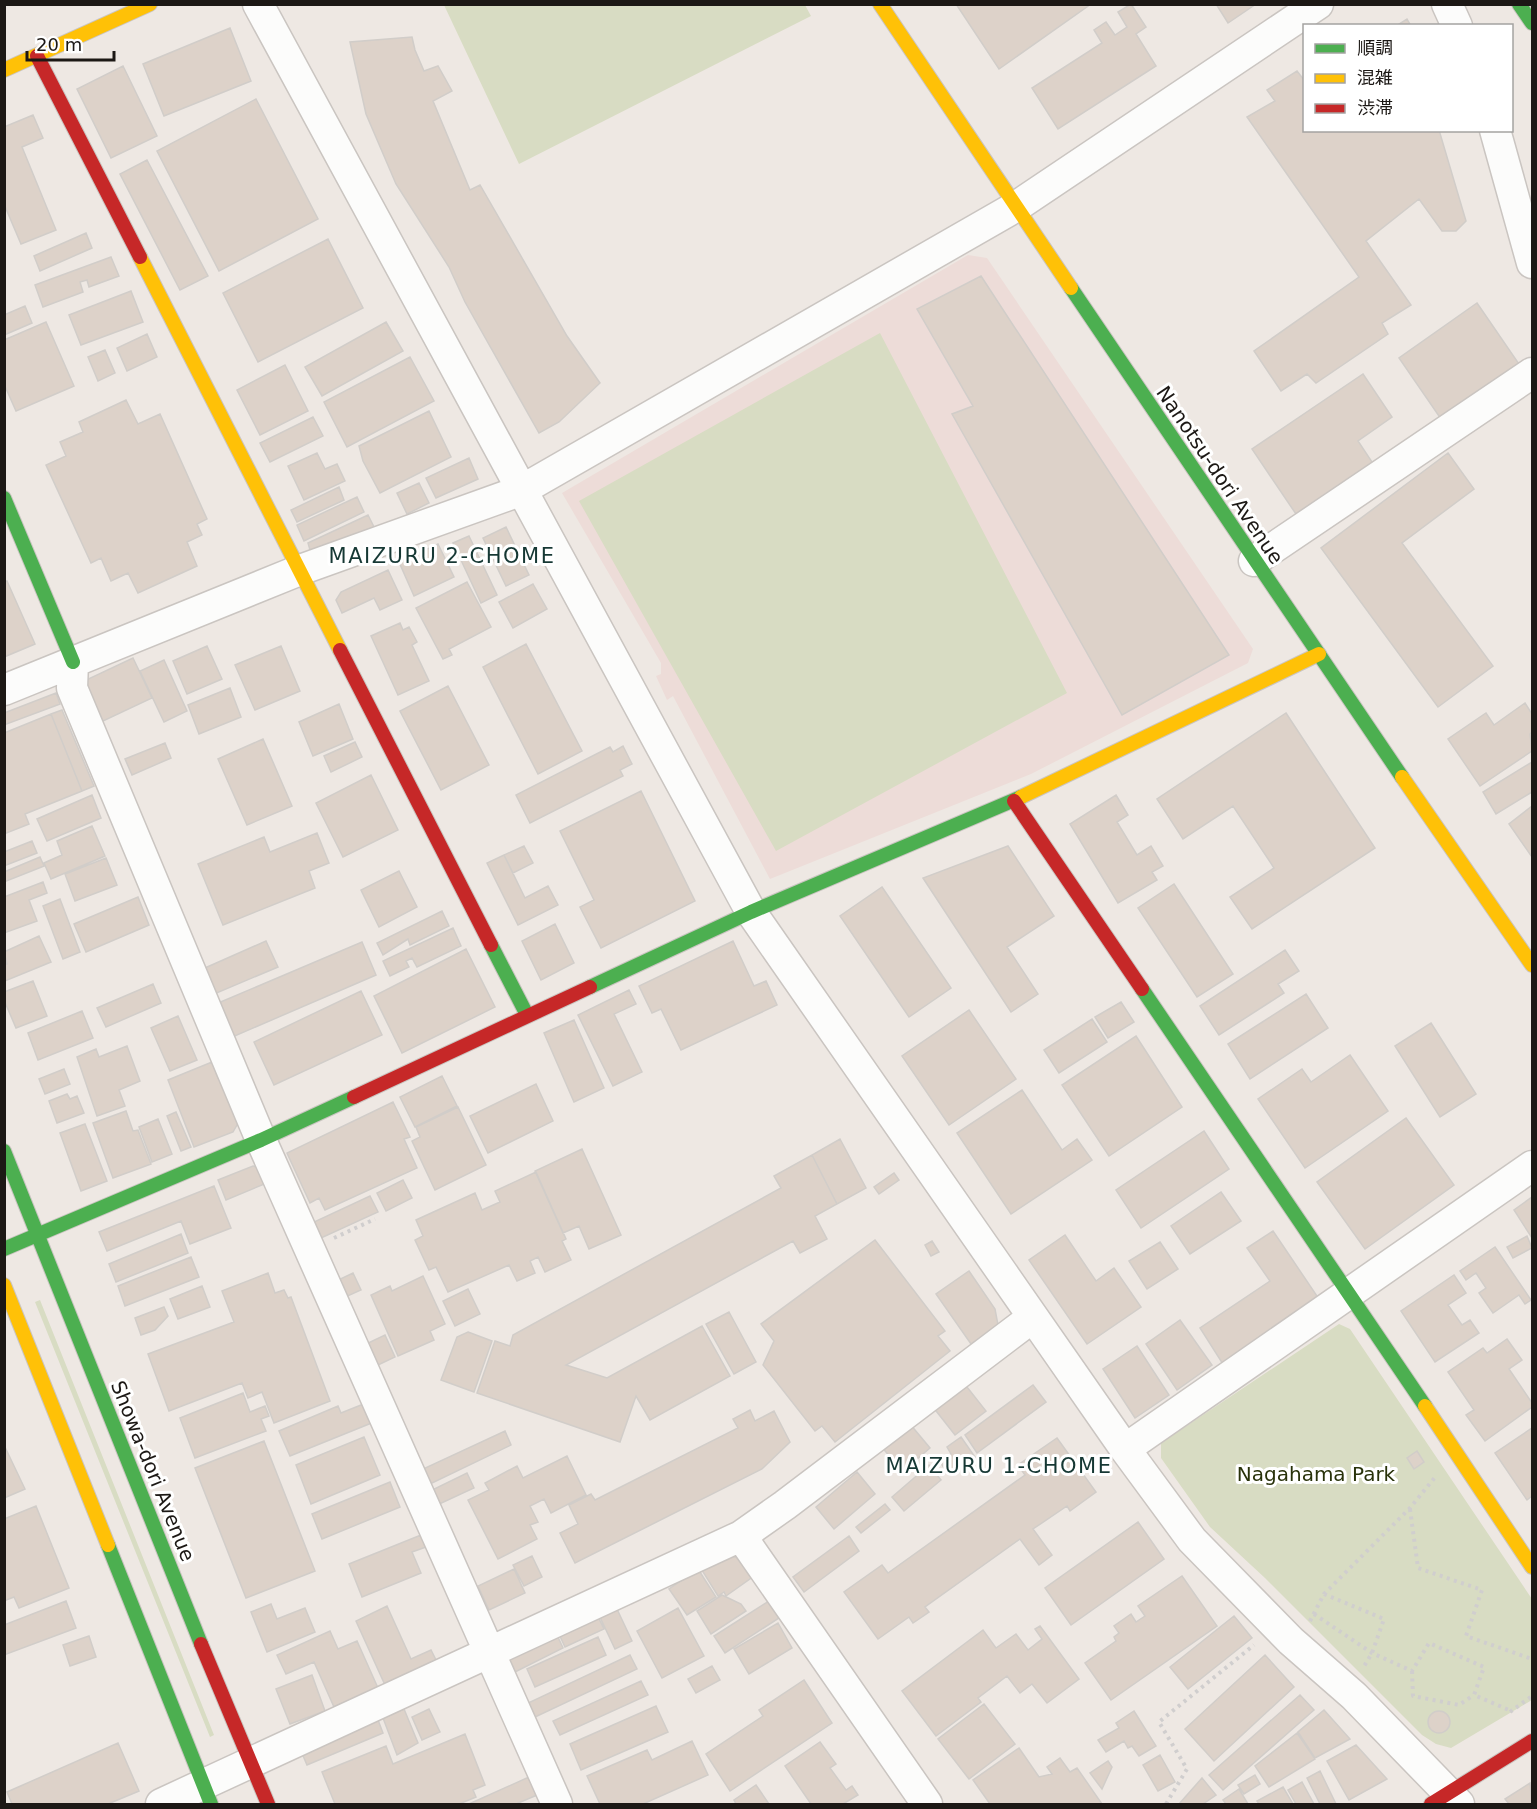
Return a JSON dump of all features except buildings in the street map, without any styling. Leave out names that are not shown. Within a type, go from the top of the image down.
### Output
[{"type":"street","points":[[4,70],[150,4]]},
{"type":"street","points":[[258,4],[520,491],[751,912],[1125,1449],[1192,1540],[1291,1641],[1354,1696],[1446,1801],[1533,1742]]},
{"type":"street","name":"Nanotsu-dori Avenue","points":[[880,4],[1254,561],[1533,965]]},
{"type":"street","points":[[4,690],[300,570],[520,491],[1017,206],[1318,4]]},
{"type":"street","points":[[1447,4],[1456,24]]},
{"type":"street","points":[[1520,4],[1533,23]]},
{"type":"street","points":[[37,56],[527,1015]]},
{"type":"street","points":[[1496,132],[1533,263]]},
{"type":"street","points":[[1254,561],[1533,373]]},
{"type":"street","points":[[4,498],[74,662],[72,688],[261,1140],[557,1804]]},
{"type":"street","points":[[4,1249],[261,1140],[751,912],[1014,801],[1319,654]]},
{"type":"street","points":[[1014,801],[1350,1292],[1533,1567]]},
{"type":"street","name":"Showa-dori Avenue","points":[[4,1151],[268,1804]]},
{"type":"street","points":[[1125,1449],[1533,1166]]},
{"type":"street","points":[[4,1285],[207,1794]]},
{"type":"street","points":[[160,1804],[207,1794],[250,1762],[741,1536],[1033,1317]]},
{"type":"street","points":[[741,1536],[927,1804]]},
{"type":"path","points":[[309,1250],[375,1219]]},
{"type":"path","points":[[1291,1641],[1306,1630],[1324,1594],[1410,1508],[1455,1452]]},
{"type":"path","points":[[1410,1508],[1418,1568],[1482,1590],[1466,1636],[1533,1659]]},
{"type":"path","points":[[1324,1594],[1384,1619],[1372,1653],[1356,1680],[1354,1696]]},
{"type":"path","points":[[1314,1614],[1372,1653],[1412,1671]]},
{"type":"path","points":[[1166,1804],[1187,1769],[1159,1722],[1258,1643]]},
{"type":"path","points":[[1429,1643],[1484,1667],[1474,1695],[1459,1705],[1413,1696],[1412,1671],[1429,1643]]},
{"type":"path","points":[[1474,1695],[1509,1710],[1515,1720]]},
{"type":"path","points":[[1509,1710],[1533,1696]]},
{"type":"shaded area","points":[[968,255],[987,258],[1253,649],[1248,663],[1031,774],[770,879],[673,696],[667,700],[656,676],[661,674],[661,663],[562,493]]},
{"type":"green space","points":[[444,5],[805,5],[811,16],[519,164]]},
{"type":"green space","points":[[880,333],[1067,693],[776,851],[579,501]]},
{"type":"green space","points":[[40,1300],[214,1735],[210,1737],[35,1302]]},
{"type":"green space","name":"Nagahama Park","points":[[1339,1324],[1350,1329],[1532,1599],[1532,1700],[1451,1748],[1436,1744],[1422,1735],[1265,1578],[1210,1527],[1161,1458],[1161,1443]]},
{"type":"traffic: fast","points":[[1519,4],[1532,23]]},
{"type":"traffic: fast","points":[[1071,288],[1402,777]]},
{"type":"traffic: fast","points":[[4,498],[73,662]]},
{"type":"traffic: fast","points":[[590,987],[751,912],[1021,797]]},
{"type":"traffic: fast","points":[[491,945],[527,1015]]},
{"type":"traffic: fast","points":[[1142,989],[1425,1406]]},
{"type":"traffic: fast","points":[[4,1249],[261,1140],[354,1097]]},
{"type":"traffic: fast","points":[[4,1151],[201,1644]]},
{"type":"traffic: fast","points":[[108,1545],[211,1804]]},
{"type":"traffic: slow","points":[[4,70],[150,4]]},
{"type":"traffic: slow","points":[[880,4],[1071,288]]},
{"type":"traffic: slow","points":[[140,257],[340,650]]},
{"type":"traffic: slow","points":[[1021,797],[1319,654]]},
{"type":"traffic: slow","points":[[1402,777],[1532,965]]},
{"type":"traffic: slow","points":[[4,1285],[108,1545]]},
{"type":"traffic: slow","points":[[1425,1406],[1532,1567]]},
{"type":"traffic: jam","points":[[37,56],[140,257]]},
{"type":"traffic: jam","points":[[340,650],[491,945]]},
{"type":"traffic: jam","points":[[1014,801],[1142,989]]},
{"type":"traffic: jam","points":[[354,1097],[590,987]]},
{"type":"traffic: jam","points":[[201,1644],[268,1804]]},
{"type":"traffic: jam","points":[[1431,1804],[1532,1741]]},
{"type":"district","name":"MAIZURU 2-CHOME","points":[[442,556]]},
{"type":"district","name":"MAIZURU 1-CHOME","points":[[999,1466]]}]
